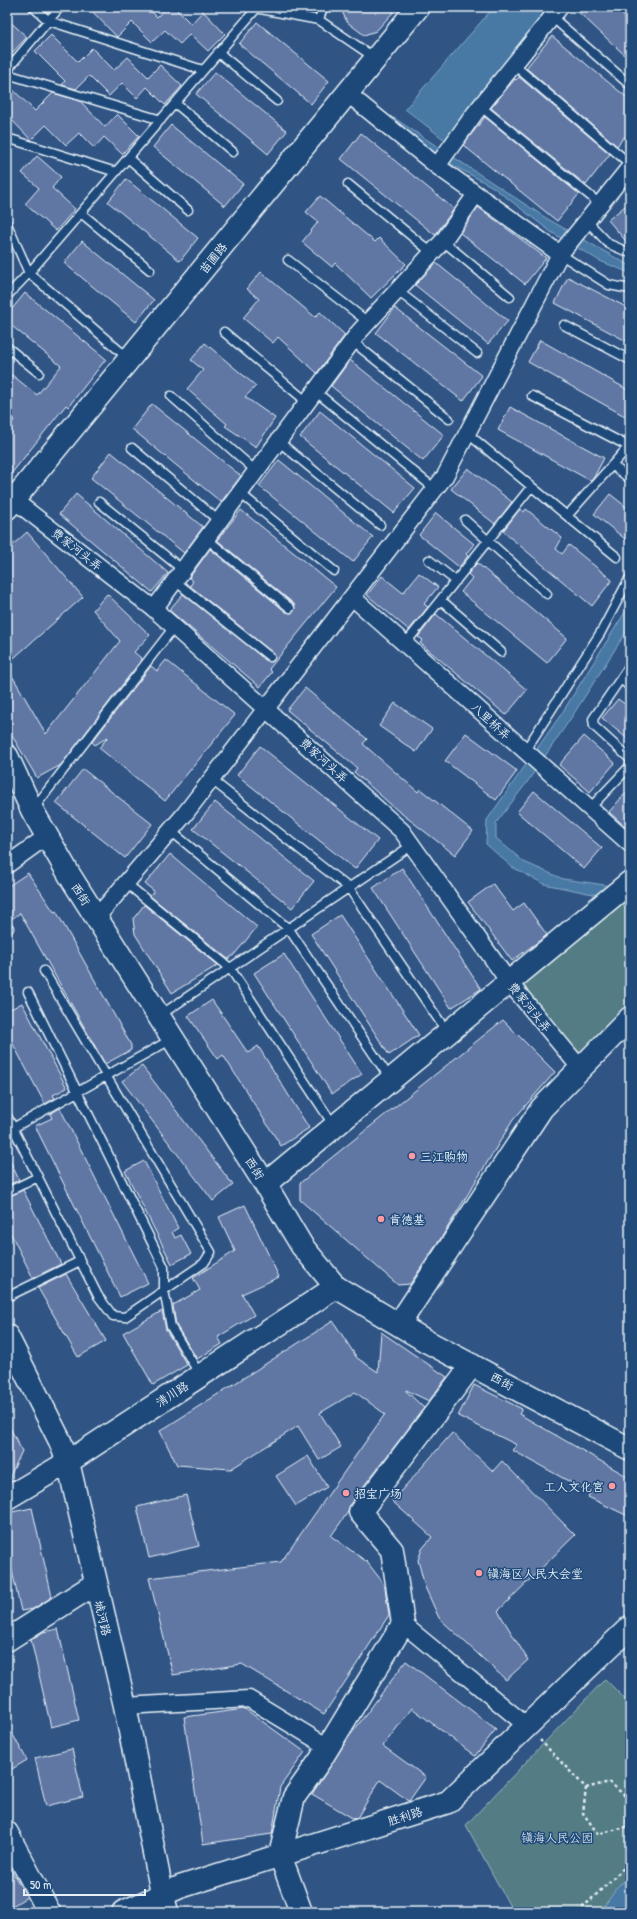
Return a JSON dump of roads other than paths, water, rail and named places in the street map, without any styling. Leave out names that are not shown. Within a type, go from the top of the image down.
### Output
[{"type":"street","name":"苗圃路","points":[[11,505],[418,7]]},
{"type":"street","points":[[437,166],[480,106],[556,12]]},
{"type":"street","points":[[347,93],[437,166],[560,254]]},
{"type":"street","points":[[96,918],[171,831],[212,780],[435,489],[444,476],[467,433],[560,254],[630,166]]},
{"type":"street","points":[[154,609],[352,341],[442,242],[476,194]]},
{"type":"street","name":"费家河头弄","points":[[11,505],[154,609],[402,831],[509,982],[581,1069]]},
{"type":"street","name":"八里桥弄","points":[[352,597],[630,844]]},
{"type":"street","name":"西街","points":[[7,756],[32,810],[96,918],[265,1184],[302,1246],[336,1288],[472,1365],[630,1449]]},
{"type":"street","points":[[7,865],[47,836]]},
{"type":"street","points":[[265,1184],[630,882]]},
{"type":"street","points":[[399,1324],[542,1108],[630,1018]]},
{"type":"street","name":"清川路","points":[[7,1498],[68,1462],[336,1288]]},
{"type":"street","name":"城河路","points":[[7,1336],[60,1441],[68,1462],[95,1584],[125,1706],[165,1903]]},
{"type":"street","points":[[301,1912],[280,1855],[294,1797],[328,1747],[403,1624],[392,1550],[360,1512],[472,1365]]},
{"type":"street","points":[[7,1640],[95,1584]]},
{"type":"street","points":[[403,1624],[527,1726]]},
{"type":"street","name":"胜利路","points":[[123,1912],[165,1903],[280,1855],[448,1802],[630,1627]]},
{"type":"street","points":[[125,1706],[249,1699],[328,1747]]},
{"type":"street","points":[[7,1833],[49,1912]]},
{"type":"lane","points":[[33,7],[49,21],[203,70]]},
{"type":"lane","points":[[7,70],[60,7]]},
{"type":"lane","points":[[319,20],[324,7]]},
{"type":"lane","points":[[7,296],[29,273],[161,120],[218,52],[252,8],[319,20],[376,58]]},
{"type":"lane","points":[[556,12],[630,85]]},
{"type":"lane","points":[[218,52],[277,101]]},
{"type":"lane","points":[[514,64],[630,166]]},
{"type":"lane","points":[[7,74],[161,120]]},
{"type":"lane","points":[[175,103],[233,152]]},
{"type":"lane","points":[[480,106],[600,204]]},
{"type":"lane","points":[[7,138],[116,172]]},
{"type":"lane","points":[[128,158],[188,210]]},
{"type":"lane","points":[[348,184],[432,253]]},
{"type":"lane","points":[[81,213],[150,270]]},
{"type":"lane","points":[[587,220],[609,244],[630,253]]},
{"type":"lane","points":[[7,224],[29,273],[130,360]]},
{"type":"lane","points":[[442,242],[510,297]]},
{"type":"lane","points":[[560,254],[609,285],[630,289]]},
{"type":"lane","points":[[288,260],[368,322]]},
{"type":"lane","points":[[398,291],[477,354]]},
{"type":"lane","points":[[564,325],[629,358]]},
{"type":"lane","points":[[224,332],[435,489]]},
{"type":"lane","points":[[352,341],[449,419]]},
{"type":"lane","points":[[7,347],[39,373]]},
{"type":"lane","points":[[171,396],[256,470]]},
{"type":"lane","points":[[532,396],[629,445],[567,516]]},
{"type":"lane","points":[[467,433],[617,557]]},
{"type":"lane","points":[[278,441],[380,525]]},
{"type":"lane","points":[[132,448],[219,521]]},
{"type":"lane","points":[[612,465],[630,479]]},
{"type":"lane","points":[[405,644],[531,487]]},
{"type":"lane","points":[[240,493],[334,571]]},
{"type":"lane","points":[[99,502],[270,657]]},
{"type":"lane","points":[[465,520],[489,540],[547,594]]},
{"type":"lane","points":[[206,538],[290,608]]},
{"type":"lane","points":[[429,560],[456,581]]},
{"type":"lane","points":[[525,751],[601,632],[630,577]]},
{"type":"lane","points":[[441,600],[501,652]]},
{"type":"lane","points":[[32,810],[174,627]]},
{"type":"lane","points":[[630,665],[593,719],[594,726],[630,759]]},
{"type":"lane","points":[[620,679],[630,687]]},
{"type":"lane","points":[[590,808],[630,766]]},
{"type":"lane","points":[[212,780],[349,888],[447,1033]]},
{"type":"lane","points":[[171,831],[289,929],[391,1080]]},
{"type":"lane","points":[[159,1016],[412,845]]},
{"type":"lane","points":[[126,883],[230,968],[334,1127]]},
{"type":"lane","points":[[7,1116],[98,1296],[113,1316],[125,1317],[204,1263],[211,1252],[44,971]]},
{"type":"lane","points":[[28,992],[164,1267],[164,1290],[171,1327],[200,1376]]},
{"type":"lane","points":[[13,1128],[173,1038]]},
{"type":"lane","points":[[7,1192],[38,1177]]},
{"type":"lane","points":[[7,1297],[80,1261]]},
{"type":"water","points":[[494,7],[554,7],[450,144],[405,109]]},
{"type":"water","points":[[394,118],[546,218],[630,266],[630,273],[600,261],[551,232],[493,187],[377,124]]},
{"type":"water","points":[[630,604],[630,626],[571,718],[528,781],[496,823],[496,838],[524,862],[563,879],[605,885],[630,894],[630,904],[627,901],[544,884],[512,867],[486,844],[487,820],[562,713]]},
{"type":"water","points":[[630,1879],[630,1912],[603,1912],[602,1909],[620,1884]]},
{"type":"place","name":"三江购物","points":[[412,1156]]},
{"type":"place","name":"肯德基","points":[[381,1219]]},
{"type":"place","name":"工人文化宫","points":[[612,1486]]},
{"type":"place","name":"招宝广场","points":[[346,1493]]},
{"type":"place","name":"镇海区人民大会堂","points":[[479,1573]]},
{"type":"park label","name":"镇海人民公园","points":[[557,1837]]}]
